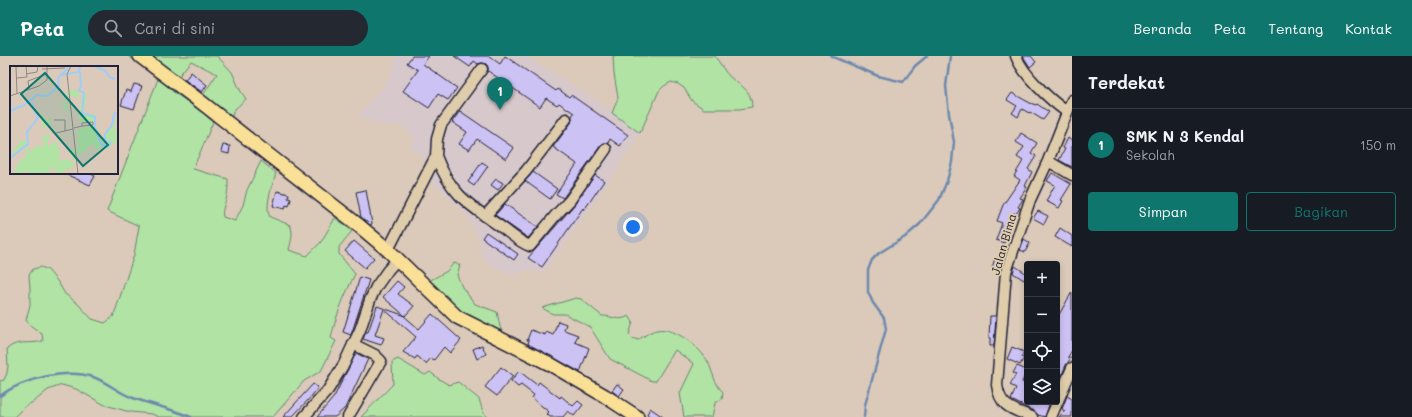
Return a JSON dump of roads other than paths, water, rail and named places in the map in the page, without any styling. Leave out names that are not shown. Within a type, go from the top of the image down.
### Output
[{"type":"main road","points":[[140,56],[327,200],[388,250],[457,317],[550,364],[605,396],[637,417]]},
{"type":"street","points":[[1016,56],[1031,79],[1053,102],[1067,112]]},
{"type":"street","points":[[482,69],[441,125],[437,139],[436,156],[442,173],[458,196],[528,246],[531,246],[570,200],[606,149]]},
{"type":"street","name":"Jalan Bima","points":[[1032,417],[1009,408],[998,395],[997,385],[1006,272],[1030,200],[1048,161],[1072,100]]},
{"type":"street","points":[[485,216],[526,171],[566,119]]},
{"type":"street","points":[[388,250],[436,156]]},
{"type":"street","points":[[1048,161],[1072,174]]},
{"type":"street","points":[[304,417],[328,390],[344,364],[360,330],[376,287],[397,260]]},
{"type":"street","points":[[348,417],[382,361],[375,355],[353,344]]},
{"type":"street","points":[[1051,417],[1072,368]]},
{"type":"waterway","points":[[831,56],[878,76],[903,82],[915,66],[927,56]]},
{"type":"waterway","points":[[864,417],[865,405],[886,329],[884,318],[873,303],[868,292],[868,270],[872,260],[879,253],[905,237],[920,224],[939,200],[947,181],[952,162],[954,142],[946,86],[950,56]]},
{"type":"waterway","points":[[0,396],[9,390],[32,380],[58,375],[82,375],[98,379],[133,398],[191,417]]},
{"type":"place","name":"SMK N 3 Kendal","points":[[500,110]]}]
